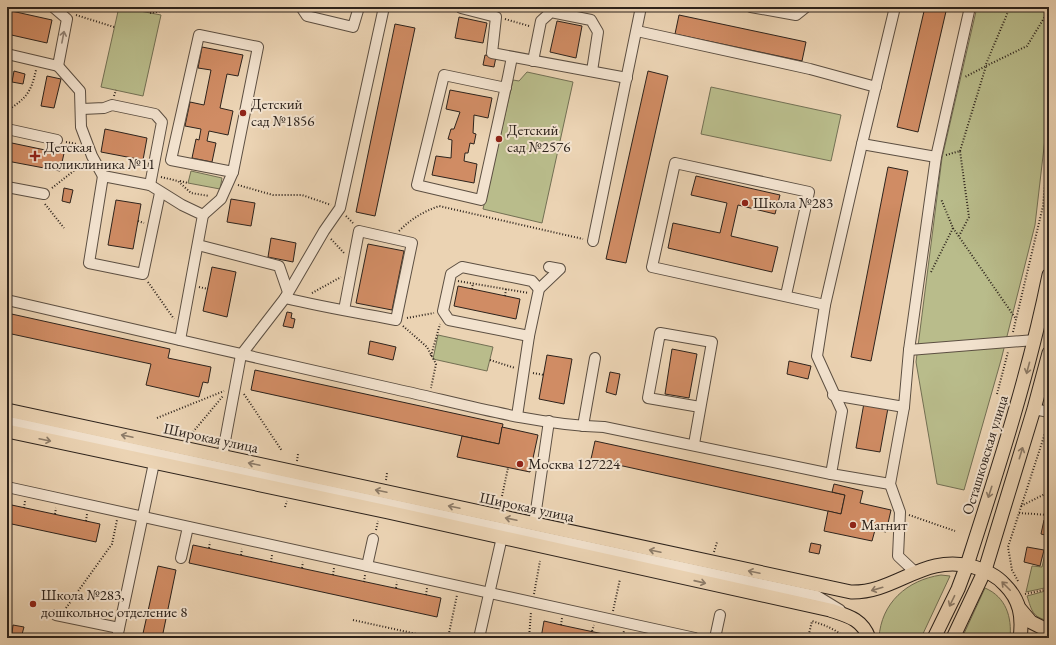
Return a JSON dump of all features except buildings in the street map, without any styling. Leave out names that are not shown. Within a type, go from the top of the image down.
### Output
[{"type":"main road","name":"Осташковская улица","points":[[934,638],[958,589],[967,565],[1018,406],[1035,340],[1049,275]]},
{"type":"main road","points":[[954,638],[985,570],[1034,409],[1049,353]]},
{"type":"main road","name":"Широкая улица","points":[[7,410],[678,556],[851,592],[864,593],[881,589],[915,572],[934,566],[953,563],[967,565],[985,570],[998,577],[1024,605]]},
{"type":"main road","name":"Широкая улица","points":[[7,432],[159,464],[411,513],[502,537],[830,610],[851,617],[863,625],[869,638]]},
{"type":"main road","points":[[411,513],[412,500],[419,499]]},
{"type":"main road","points":[[1024,605],[1032,622],[1049,630]]},
{"type":"main road","points":[[1020,638],[1024,605]]},
{"type":"street","points":[[53,7],[67,19],[58,66]]},
{"type":"street","points":[[301,7],[307,16],[353,27],[359,7]]},
{"type":"street","points":[[222,457],[241,355],[287,295],[324,231],[340,208],[384,7]]},
{"type":"street","points":[[593,241],[642,7]]},
{"type":"street","points":[[751,7],[797,11],[806,7]]},
{"type":"street","points":[[831,474],[842,411],[833,395],[817,356],[825,305],[895,7]]},
{"type":"street","points":[[915,572],[898,556],[900,512],[890,484],[904,407],[909,350],[936,157],[970,7]]},
{"type":"street","points":[[461,8],[496,17],[492,53],[627,78]]},
{"type":"street","points":[[533,61],[541,21],[552,12],[591,20],[598,32],[592,71]]},
{"type":"street","points":[[637,31],[810,70],[876,87]]},
{"type":"street","points":[[181,335],[203,215],[221,199],[234,172],[258,47],[199,35],[171,160],[234,172]]},
{"type":"street","points":[[7,54],[58,66],[80,91],[82,109],[81,127],[90,151],[103,176],[89,263],[143,274],[160,193]]},
{"type":"street","points":[[506,88],[444,75],[417,185],[481,200],[506,88],[512,57]]},
{"type":"street","points":[[82,109],[104,108],[112,104],[155,114],[162,122],[151,180],[160,193],[203,215]]},
{"type":"street","points":[[7,130],[57,140]]},
{"type":"street","points":[[862,144],[936,157]]},
{"type":"street","points":[[786,295],[809,192],[675,163],[652,267],[786,295],[825,305]]},
{"type":"street","points":[[103,176],[151,180]]},
{"type":"street","points":[[7,187],[44,194]]},
{"type":"street","points":[[198,245],[279,266],[287,295],[299,301],[344,310],[396,320],[412,243],[359,232],[344,310]]},
{"type":"street","points":[[529,336],[449,320],[443,311],[451,274],[462,267],[532,281],[539,290]]},
{"type":"street","points":[[517,416],[529,336],[539,290],[560,269],[549,267]]},
{"type":"street","points":[[7,300],[181,335],[241,355],[517,416],[583,426],[604,427],[694,444],[831,474],[890,484]]},
{"type":"street","points":[[694,444],[712,342],[660,333],[648,398],[700,407]]},
{"type":"street","points":[[909,350],[1035,340]]},
{"type":"street","points":[[583,426],[595,358]]},
{"type":"street","points":[[833,395],[904,407]]},
{"type":"street","points":[[1034,409],[1049,412]]},
{"type":"street","name":"Широкая улица","points":[[7,421],[175,458],[411,513],[817,596],[851,617]]},
{"type":"street","points":[[534,524],[549,421]]},
{"type":"street","points":[[117,638],[142,517],[159,464],[171,463],[175,458],[174,449],[168,445]]},
{"type":"street","points":[[7,487],[695,638]]},
{"type":"street","points":[[181,558],[188,527]]},
{"type":"street","points":[[479,638],[502,537]]},
{"type":"street","points":[[367,566],[374,539]]},
{"type":"street","points":[[674,575],[681,574],[685,568],[684,560],[678,556]]},
{"type":"street","points":[[817,596],[851,592]]},
{"type":"street","points":[[58,615],[119,628]]},
{"type":"street","points":[[715,638],[720,615]]},
{"type":"path","points":[[155,7],[150,13],[182,7]]},
{"type":"path","points":[[958,236],[969,217],[960,151],[986,66],[1010,7]]},
{"type":"path","points":[[953,83],[1027,46],[1049,10]]},
{"type":"path","points":[[69,13],[114,27]]},
{"type":"path","points":[[496,17],[539,28]]},
{"type":"path","points":[[7,111],[28,94],[32,87],[38,61]]},
{"type":"path","points":[[57,140],[90,151],[44,194],[45,205],[64,228]]},
{"type":"path","points":[[997,394],[1011,342],[1043,206],[1049,141]]},
{"type":"path","points":[[936,157],[960,151]]},
{"type":"path","points":[[151,180],[188,183]]},
{"type":"path","points":[[933,180],[953,228],[1016,320]]},
{"type":"path","points":[[178,181],[191,193],[221,199]]},
{"type":"path","points":[[229,182],[273,195],[302,195],[311,198]]},
{"type":"path","points":[[391,238],[412,218],[422,212],[439,206],[593,241]]},
{"type":"path","points":[[929,275],[953,228]]},
{"type":"path","points":[[299,301],[352,267],[324,231]]},
{"type":"path","points":[[143,274],[181,335]]},
{"type":"path","points":[[472,289],[473,283]]},
{"type":"path","points":[[505,296],[506,289]]},
{"type":"path","points":[[396,320],[443,311],[431,356]]},
{"type":"path","points":[[396,320],[427,347],[436,364],[429,396]]},
{"type":"path","points":[[235,381],[282,451]]},
{"type":"path","points":[[156,418],[228,389],[193,432]]},
{"type":"path","points":[[1018,582],[1012,570],[1008,547],[1049,420]]},
{"type":"path","points":[[296,463],[298,454]]},
{"type":"path","points":[[502,496],[508,468]]},
{"type":"path","points":[[385,482],[388,473]]},
{"type":"path","points":[[1022,506],[1049,492]]},
{"type":"path","points":[[58,615],[112,544],[119,512]]},
{"type":"path","points":[[900,512],[955,531]]},
{"type":"path","points":[[1019,514],[1049,515]]},
{"type":"path","points":[[376,526],[378,520]]},
{"type":"path","points":[[714,552],[717,542]]},
{"type":"path","points":[[611,620],[620,579]]},
{"type":"path","points":[[448,638],[459,586]]},
{"type":"path","points":[[1022,588],[1025,594],[1024,605]]},
{"type":"path","points":[[1025,594],[1049,589]]},
{"type":"path","points":[[353,620],[435,638]]},
{"type":"path","points":[[808,638],[812,621],[841,633],[845,638]]},
{"type":"green space","points":[[119,7],[161,15],[143,96],[101,87]]},
{"type":"green space","points":[[977,7],[1049,7],[1049,104],[1035,225],[1001,360],[964,490],[937,484],[916,362],[942,158]]},
{"type":"green space","points":[[527,72],[573,82],[542,223],[483,209],[513,80],[519,81]]},
{"type":"green space","points":[[711,87],[841,115],[831,161],[701,134]]},
{"type":"green space","points":[[191,171],[222,178],[220,189],[188,183]]},
{"type":"green space","points":[[438,335],[493,347],[487,371],[433,359]]},
{"type":"green space","points":[[1045,554],[1049,555],[1049,587],[1026,592],[1032,566],[1042,567]]},
{"type":"green space","points":[[941,575],[950,576],[921,638],[879,638],[881,625],[885,614],[898,595],[917,582]]},
{"type":"green space","points":[[985,588],[998,597],[1006,608],[1009,615],[1010,638],[962,638]]},
{"type":"green space","points":[[1049,590],[1049,621],[1039,618],[1034,613],[1027,596]]},
{"type":"place","name":"Детский сад №1856","points":[[243,113]]},
{"type":"place","name":"Детский сад №2576","points":[[499,139]]},
{"type":"place","name":"Детская поликлиника №11","points":[[35,156]]},
{"type":"place","name":"Школа №283","points":[[745,203]]},
{"type":"place","name":"Москва 127224","points":[[520,464]]},
{"type":"place","name":"Магнит","points":[[853,525]]},
{"type":"place","name":"Школа №283, дошкольное отделение 8","points":[[33,604]]}]
